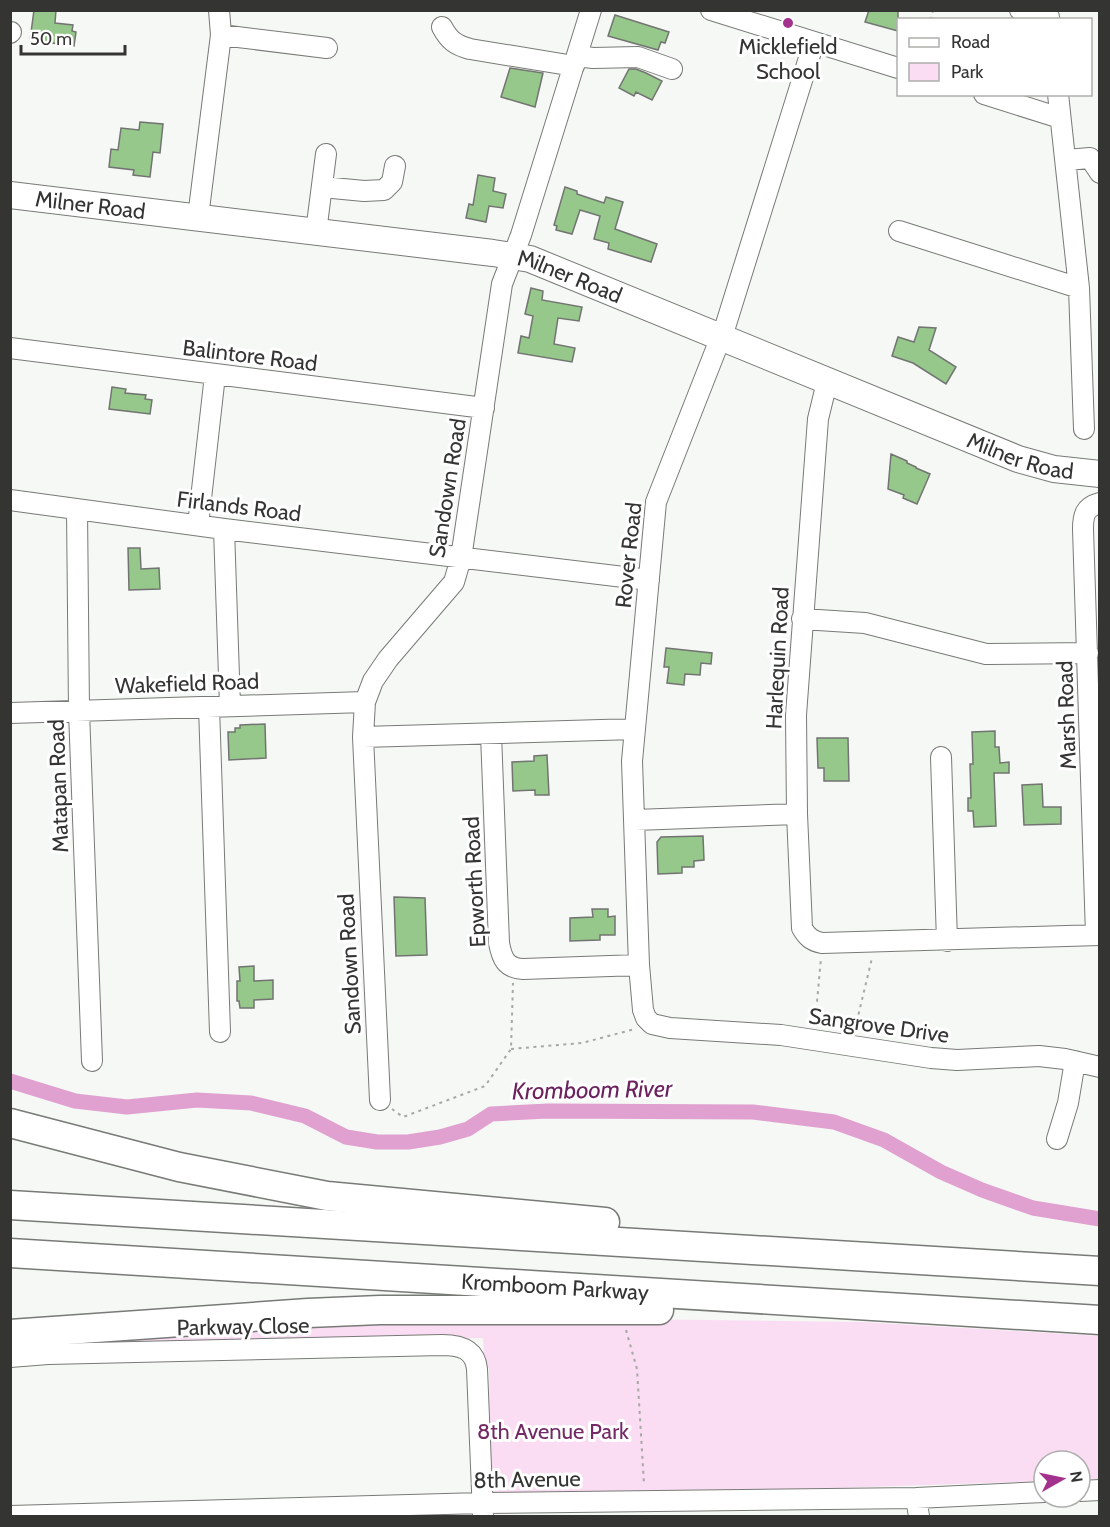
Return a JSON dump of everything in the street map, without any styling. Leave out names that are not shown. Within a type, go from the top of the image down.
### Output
[{"type":"highway","points":[[10,1123],[179,1167],[327,1196],[837,1244],[867,1249],[880,1258]]},
{"type":"highway","points":[[10,1205],[1100,1271]]},
{"type":"highway","name":"Kromboom Parkway","points":[[10,1253],[1100,1320]]},
{"type":"highway","points":[[10,1334],[308,1313],[500,1309],[988,1313]]},
{"type":"main road","name":"Milner Road","points":[[10,195],[513,255],[530,259],[1018,459],[1054,469],[1100,474]]},
{"type":"street","points":[[198,217],[222,35],[219,10]]},
{"type":"street","name":"Sandown Road","points":[[380,1100],[363,737],[365,702],[380,670],[454,582],[461,558],[501,284],[521,235],[591,10]]},
{"type":"street","points":[[711,10],[897,68]]},
{"type":"street","points":[[1020,10],[1048,16]]},
{"type":"street","points":[[442,27],[447,38],[462,47],[575,61],[592,58],[638,57],[672,69]]},
{"type":"street","points":[[222,35],[327,48]]},
{"type":"street","name":"Rover Road","points":[[652,1024],[646,1018],[640,1001],[632,761],[656,502],[721,338],[814,42]]},
{"type":"street","points":[[990,96],[1060,118]]},
{"type":"street","points":[[1058,96],[1079,288],[1090,337],[1084,429]]},
{"type":"street","points":[[316,232],[326,154]]},
{"type":"street","points":[[1066,160],[1096,159]]},
{"type":"street","points":[[322,187],[364,191],[384,190],[392,182],[395,166]]},
{"type":"street","points":[[899,231],[1079,288]]},
{"type":"street","name":"Balintore Road","points":[[10,348],[484,408]]},
{"type":"street","points":[[198,525],[215,375]]},
{"type":"street","name":"Harlequin Road","points":[[814,940],[802,928],[800,915],[796,715],[818,419],[827,382]]},
{"type":"street","name":"Firlands Road","points":[[10,500],[224,530],[649,580]]},
{"type":"street","name":"Marsh Road","points":[[1098,935],[1083,517],[1088,508],[1100,503]]},
{"type":"street","name":"Matapan Road","points":[[77,509],[79,711],[92,1061]]},
{"type":"street","points":[[224,530],[230,706]]},
{"type":"street","points":[[802,619],[865,623],[986,654],[1088,653]]},
{"type":"street","name":"Wakefield Road","points":[[10,713],[365,702]]},
{"type":"street","points":[[209,707],[220,1032]]},
{"type":"street","points":[[363,737],[635,729]]},
{"type":"street","name":"Epworth Road","points":[[491,734],[499,943],[505,963],[513,968],[639,965]]},
{"type":"street","points":[[941,757],[947,940]]},
{"type":"street","points":[[635,820],[797,814]]},
{"type":"street","points":[[814,940],[876,942],[1098,935]]},
{"type":"street","name":"Sangrove Drive","points":[[652,1024],[670,1028],[781,1035],[943,1059],[1039,1056],[1100,1067]]},
{"type":"street","points":[[1057,1139],[1068,1104],[1075,1061]]},
{"type":"street","name":"Parkway Close","points":[[10,1357],[48,1354],[442,1345],[465,1347],[473,1355],[477,1369],[482,1510]]},
{"type":"street","name":"8th Avenue","points":[[10,1516],[482,1510],[645,1501],[917,1507],[1032,1493]]},
{"type":"path","points":[[813,1040],[814,940]]},
{"type":"path","points":[[851,1046],[876,942]]},
{"type":"path","points":[[380,1100],[403,1117],[485,1086],[511,1049],[513,968]]},
{"type":"path","points":[[511,1049],[582,1043],[652,1024]]},
{"type":"path","points":[[620,1310],[637,1369],[645,1501]]},
{"type":"green space","name":"8th Avenue Park","points":[[460,1317],[862,1322],[1099,1336],[1099,1479],[1092,1479],[1092,1449],[1032,1449],[1032,1481],[632,1495],[631,1491],[490,1496],[489,1368],[485,1368],[483,1338],[76,1348],[75,1341]]},
{"type":"building","points":[[34,10],[56,10],[55,23],[73,25],[72,31],[76,32],[74,46],[30,40]]},
{"type":"building","points":[[869,10],[898,10],[897,31],[865,22]]},
{"type":"building","points":[[615,15],[669,32],[665,43],[661,42],[658,50],[608,36]]},
{"type":"building","points":[[510,68],[543,73],[535,107],[501,97]]},
{"type":"building","points":[[629,69],[636,69],[662,81],[652,100],[636,92],[634,96],[619,88]]},
{"type":"building","points":[[140,122],[163,124],[160,153],[153,152],[150,177],[133,175],[134,170],[109,167],[111,149],[118,150],[121,128],[139,130]]},
{"type":"building","points":[[478,175],[495,178],[493,191],[506,194],[503,208],[489,206],[486,222],[466,218],[469,204],[473,205]]},
{"type":"building","points":[[565,187],[577,191],[577,194],[604,203],[606,197],[623,202],[615,229],[657,244],[651,262],[608,249],[609,243],[594,239],[600,216],[580,210],[572,234],[556,230],[557,226],[554,225]]},
{"type":"building","points":[[531,288],[543,291],[542,300],[582,307],[579,321],[558,318],[554,344],[575,348],[572,362],[518,353],[521,336],[529,338],[533,316],[525,314]]},
{"type":"building","points":[[919,327],[936,328],[929,350],[956,367],[946,384],[913,363],[892,356],[898,337],[914,342]]},
{"type":"building","points":[[112,387],[126,389],[125,393],[146,395],[145,399],[152,400],[150,414],[109,409]]},
{"type":"building","points":[[891,454],[930,474],[917,504],[903,498],[904,495],[888,489]]},
{"type":"building","points":[[128,548],[140,548],[141,569],[159,568],[160,589],[129,590]]},
{"type":"building","points":[[666,648],[712,653],[711,664],[701,663],[700,675],[685,674],[684,685],[667,683],[669,667],[664,667]]},
{"type":"building","points":[[265,724],[266,758],[229,760],[228,732],[235,732],[235,728],[240,728],[240,725]]},
{"type":"building","points":[[995,731],[995,747],[999,747],[1000,763],[1009,762],[1009,773],[994,773],[996,826],[974,827],[973,811],[968,811],[968,798],[971,798],[970,764],[973,764],[972,732]]},
{"type":"building","points":[[817,738],[848,738],[849,781],[824,781],[824,768],[818,768]]},
{"type":"building","points":[[547,755],[549,795],[535,795],[535,790],[513,791],[512,762],[534,761],[534,756]]},
{"type":"building","points":[[1042,784],[1043,807],[1061,807],[1061,824],[1024,825],[1022,785]]},
{"type":"building","points":[[703,836],[704,860],[694,861],[694,867],[682,867],[682,873],[658,874],[657,842],[661,837]]},
{"type":"building","points":[[394,897],[425,898],[427,955],[396,956]]},
{"type":"building","points":[[592,909],[608,909],[608,917],[615,916],[615,935],[600,935],[600,940],[570,941],[570,918],[593,917]]},
{"type":"building","points":[[254,966],[254,981],[273,980],[273,999],[254,1000],[254,1008],[240,1008],[239,1001],[237,1001],[237,981],[240,981],[239,967]]},
{"type":"waterway","name":"Kromboom River","points":[[10,1081],[75,1101],[127,1107],[197,1100],[251,1103],[305,1116],[346,1137],[377,1142],[408,1142],[440,1137],[468,1129],[491,1114],[548,1111],[753,1112],[834,1122],[884,1140],[941,1172],[982,1190],[1033,1208],[1100,1219]]},
{"type":"place","name":"Micklefield School","points":[[788,23]]}]
